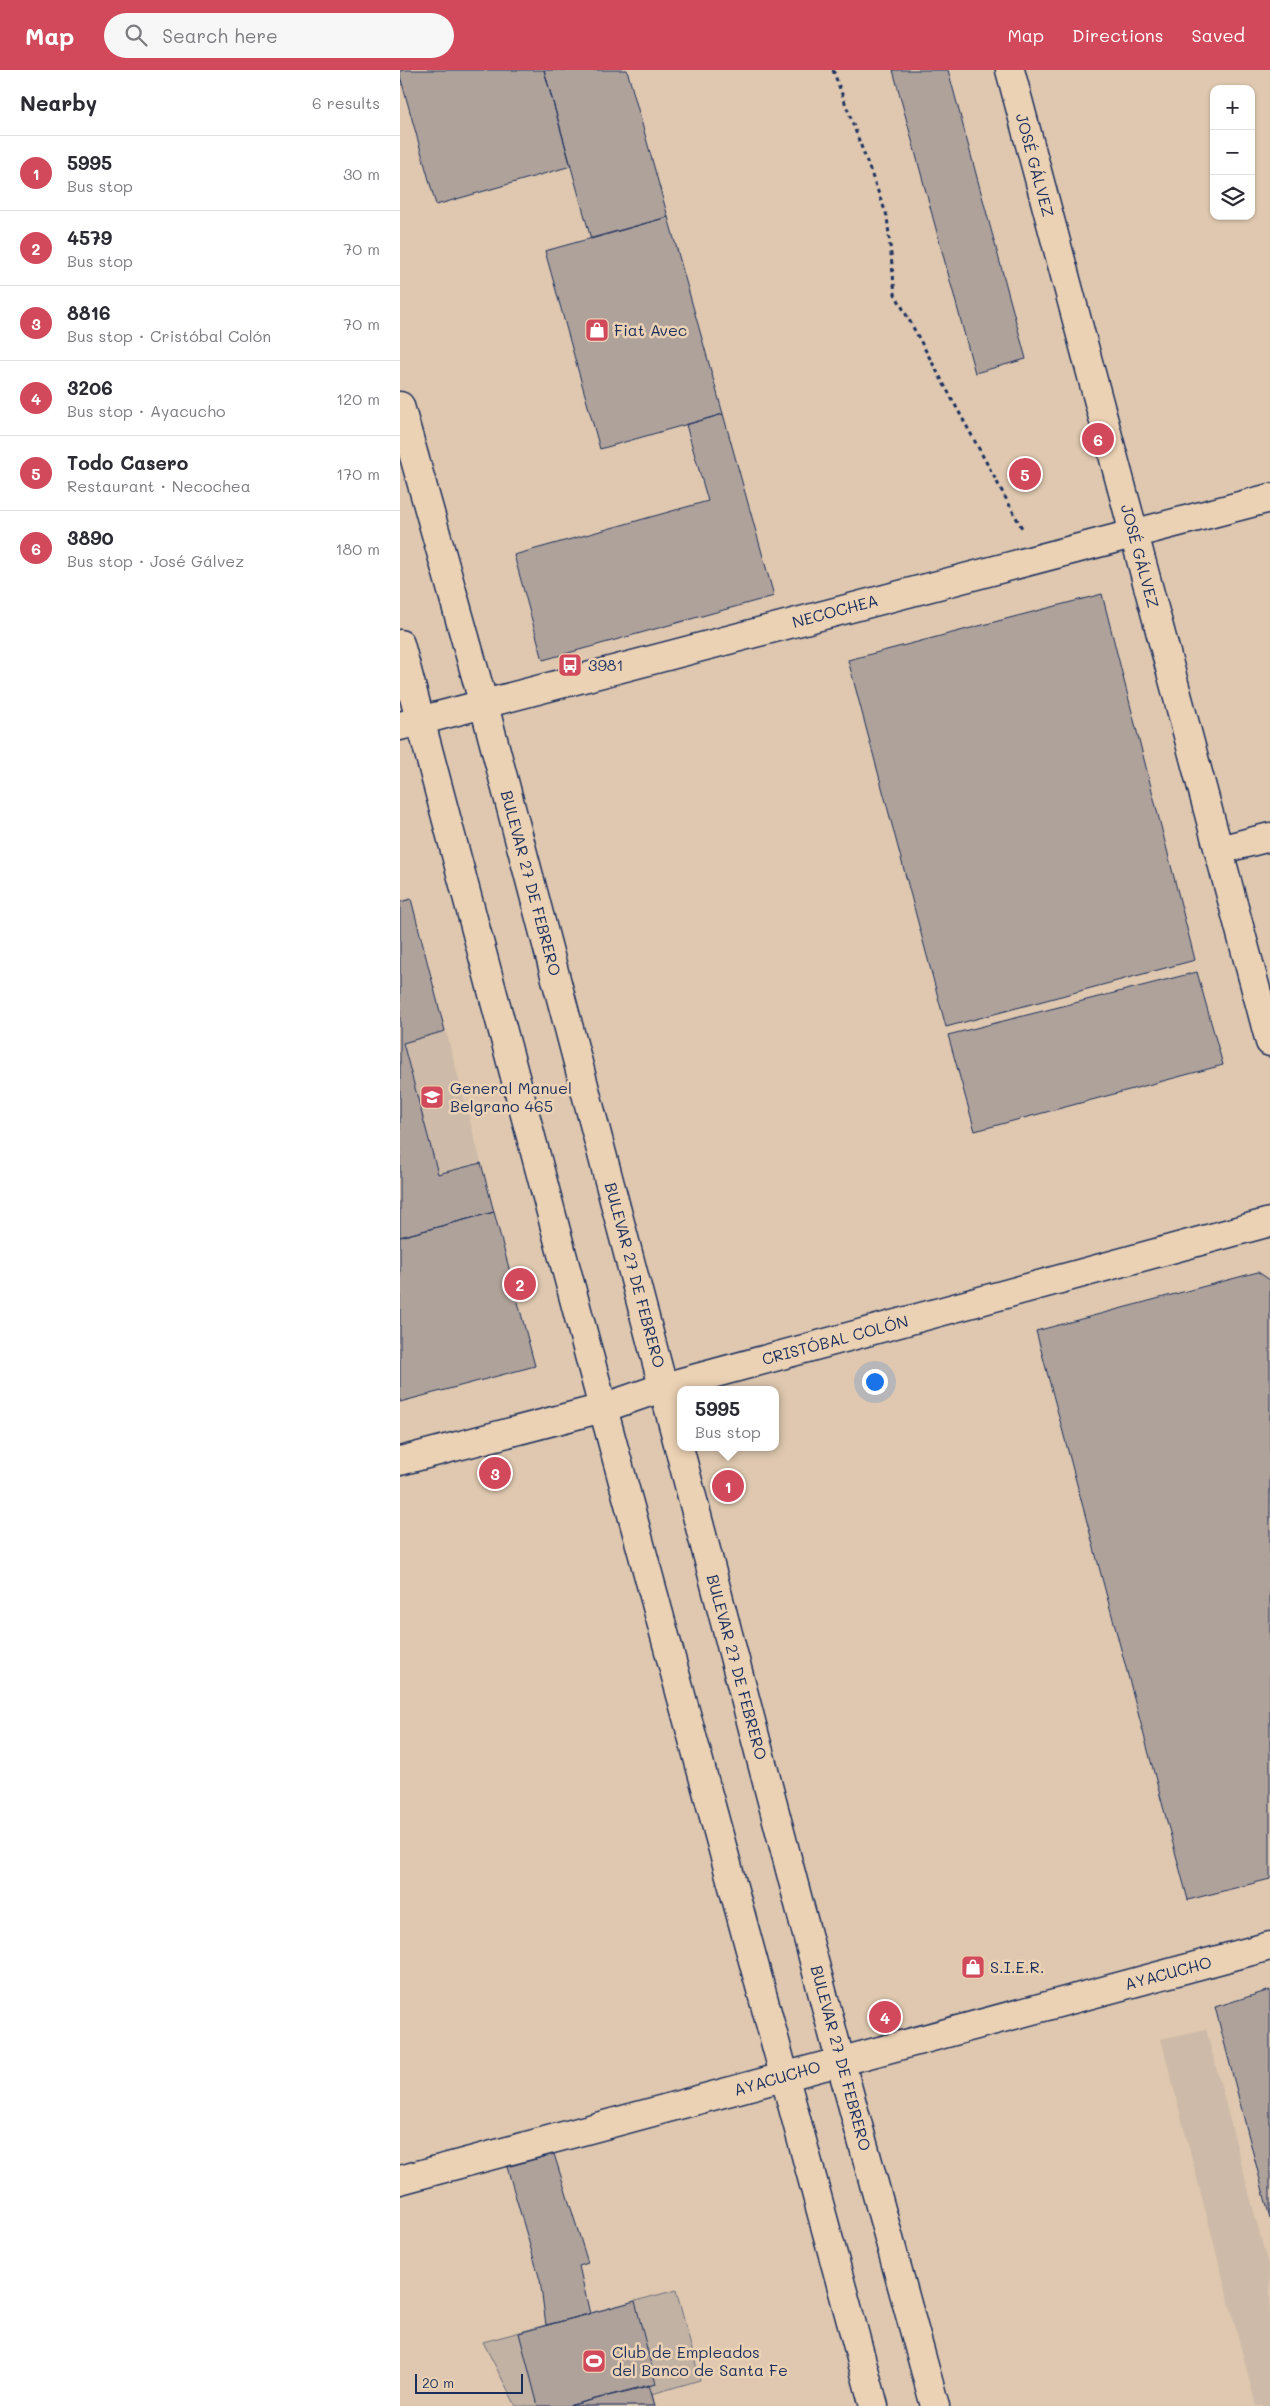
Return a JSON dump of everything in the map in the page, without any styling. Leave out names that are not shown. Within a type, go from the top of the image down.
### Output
[{"type":"main road","name":"JOSÉ GÁLVEZ","points":[[1010,70],[1270,1042]]},
{"type":"main road","name":"BULEVAR 27 DE FEBRERO","points":[[400,406],[484,705],[677,1437]]},
{"type":"main road","name":"NECOCHEA","points":[[410,724],[813,616],[1270,498]]},
{"type":"main road","points":[[400,644],[410,724],[603,1408],[786,2076],[874,2406]]},
{"type":"main road","points":[[1219,850],[1270,836]]},
{"type":"main road","name":"CRISTÓBAL COLÓN","points":[[400,1461],[603,1408],[664,1387],[1270,1222]]},
{"type":"main road","name":"BULEVAR 27 DE FEBRERO","points":[[681,1451],[840,2060],[935,2406]]},
{"type":"main road","name":"AYACUCHO","points":[[400,2180],[840,2060],[1270,1946]]},
{"type":"path","points":[[833,70],[887,216],[895,294],[1038,559]]},
{"type":"shaded area","name":"General Manuel Belgrano 465","points":[[411,899],[535,1366],[400,1402],[400,902]]},
{"type":"shaded area","points":[[1206,2029],[1270,2273],[1270,2406],[1256,2406],[1161,2039]]},
{"type":"shaded area","name":"Club de Empleados del Banco de Santa Fe","points":[[676,2290],[700,2380],[652,2394],[655,2406],[516,2406],[483,2342]]},
{"type":"building","points":[[544,70],[571,166],[436,205],[400,76],[400,71]]},
{"type":"building","points":[[544,70],[627,70],[668,217],[591,239]]},
{"type":"building","points":[[893,70],[948,70],[1026,359],[975,373]]},
{"type":"building","points":[[668,217],[723,414],[600,449],[545,251]]},
{"type":"building","points":[[723,414],[774,596],[543,660],[514,555],[708,501],[686,425]]},
{"type":"building","points":[[1102,594],[1195,960],[946,1027],[848,660]]},
{"type":"building","points":[[411,899],[445,1031],[403,1043],[438,1174],[481,1163],[494,1212],[400,1237],[400,902]]},
{"type":"building","points":[[1197,972],[1223,1065],[975,1131],[948,1035]]},
{"type":"building","points":[[494,1212],[535,1366],[400,1402],[400,1237]]},
{"type":"building","points":[[1258,1272],[1270,1280],[1270,1879],[1188,1900],[1036,1331]]},
{"type":"building","points":[[1270,1990],[1270,2218],[1215,2007]]},
{"type":"building","points":[[554,2154],[588,2263],[579,2266],[590,2314],[546,2325],[540,2280],[507,2167]]},
{"type":"building","points":[[635,2301],[656,2384],[568,2406],[538,2406],[519,2333]]},
{"type":"building","points":[[649,2385],[655,2406],[568,2406]]},
{"type":"place","name":"Fiat Avec","points":[[597,330]]},
{"type":"place","name":"3890","points":[[1098,439]]},
{"type":"place","name":"Todo Casero","points":[[1025,474]]},
{"type":"place","name":"3981","points":[[570,665]]},
{"type":"place","name":"General Manuel Belgrano 465","points":[[432,1097]]},
{"type":"place","name":"4579","points":[[520,1284]]},
{"type":"place","name":"8816","points":[[495,1473]]},
{"type":"place","name":"5995","points":[[728,1486]]},
{"type":"place","name":"S.I.E.R.","points":[[973,1967]]},
{"type":"place","name":"3206","points":[[885,2017]]},
{"type":"place","name":"Club de Empleados del Banco de Santa Fe","points":[[594,2361]]}]
